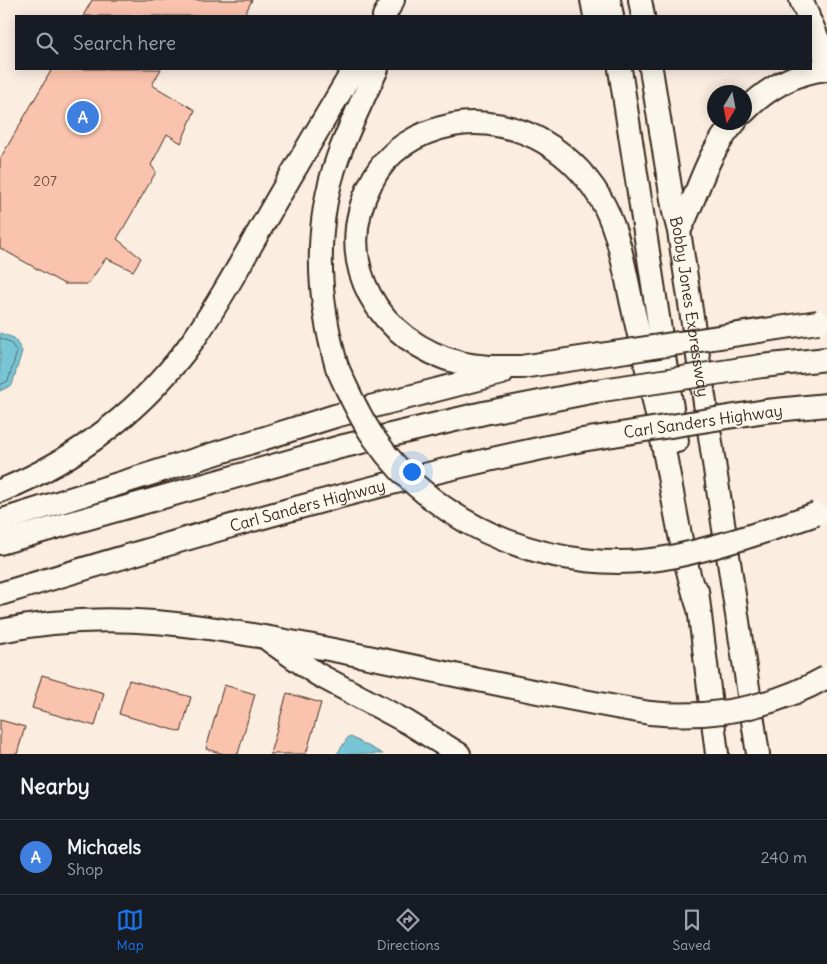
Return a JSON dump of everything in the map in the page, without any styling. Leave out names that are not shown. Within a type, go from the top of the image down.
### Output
[{"type":"highway","points":[[385,15],[393,0]]},
{"type":"highway","points":[[399,15],[403,0]]},
{"type":"highway","points":[[592,0],[595,15]]},
{"type":"highway","points":[[609,0],[612,15]]},
{"type":"highway","points":[[640,0],[644,15]]},
{"type":"highway","points":[[644,15],[645,0]]},
{"type":"highway","points":[[801,0],[808,15]]},
{"type":"highway","points":[[812,25],[827,62]]},
{"type":"highway","points":[[812,70],[827,69]]},
{"type":"highway","points":[[0,492],[49,468],[84,447],[140,401],[194,340],[353,70]]},
{"type":"highway","points":[[376,70],[338,157],[330,182],[322,223],[319,253],[322,304],[326,332],[337,367],[353,403],[374,438],[404,473],[447,509],[518,546],[562,557],[609,562],[670,557],[822,513]]},
{"type":"highway","points":[[605,70],[636,175]]},
{"type":"highway","name":"Bobby Jones Expressway","points":[[620,70],[695,567],[698,606],[717,754]]},
{"type":"highway","name":"Bobby Jones Expressway","points":[[651,70],[674,212],[679,231],[758,754]]},
{"type":"highway","points":[[752,104],[785,81],[811,70]]},
{"type":"highway","points":[[521,367],[463,364],[426,350],[395,328],[372,301],[363,283],[356,250],[355,234],[366,193],[373,178],[391,154],[427,131],[462,123],[477,122],[523,132],[547,144],[561,155],[582,173],[596,191],[606,209],[619,247],[663,444],[686,569],[698,606]]},
{"type":"highway","points":[[679,231],[692,206],[701,176],[711,154],[728,130]]},
{"type":"highway","points":[[0,521],[335,416],[490,377],[521,367],[824,322]]},
{"type":"highway","points":[[0,543],[340,447],[484,413],[596,390],[827,358]]},
{"type":"highway","name":"Carl Sanders Highway","points":[[0,594],[250,519],[364,489],[509,455],[582,440],[766,411],[827,405]]},
{"type":"highway","points":[[0,631],[25,626],[109,618],[157,620],[265,637],[650,713],[694,716],[741,710],[786,697],[827,677]]},
{"type":"highway","points":[[265,637],[317,674],[407,722],[459,754]]},
{"type":"water","points":[[0,333],[14,338],[22,351],[12,385],[0,391]]},
{"type":"water","points":[[349,736],[383,754],[337,754]]},
{"type":"building","points":[[92,0],[252,0],[244,15],[84,15]]},
{"type":"building","points":[[51,70],[160,70],[152,85],[195,110],[181,143],[167,134],[151,165],[156,172],[117,239],[141,258],[133,271],[106,258],[88,284],[64,284],[0,248],[0,159]]},
{"type":"building","points":[[42,675],[104,693],[95,726],[32,708]]},
{"type":"building","points":[[129,680],[191,697],[181,732],[119,714]]},
{"type":"building","points":[[224,685],[255,694],[238,754],[224,754],[206,749]]},
{"type":"building","points":[[287,693],[321,703],[306,754],[270,754]]},
{"type":"building","points":[[0,720],[25,727],[17,754],[0,754]]},
{"type":"place","name":"Michaels","points":[[83,117]]}]
